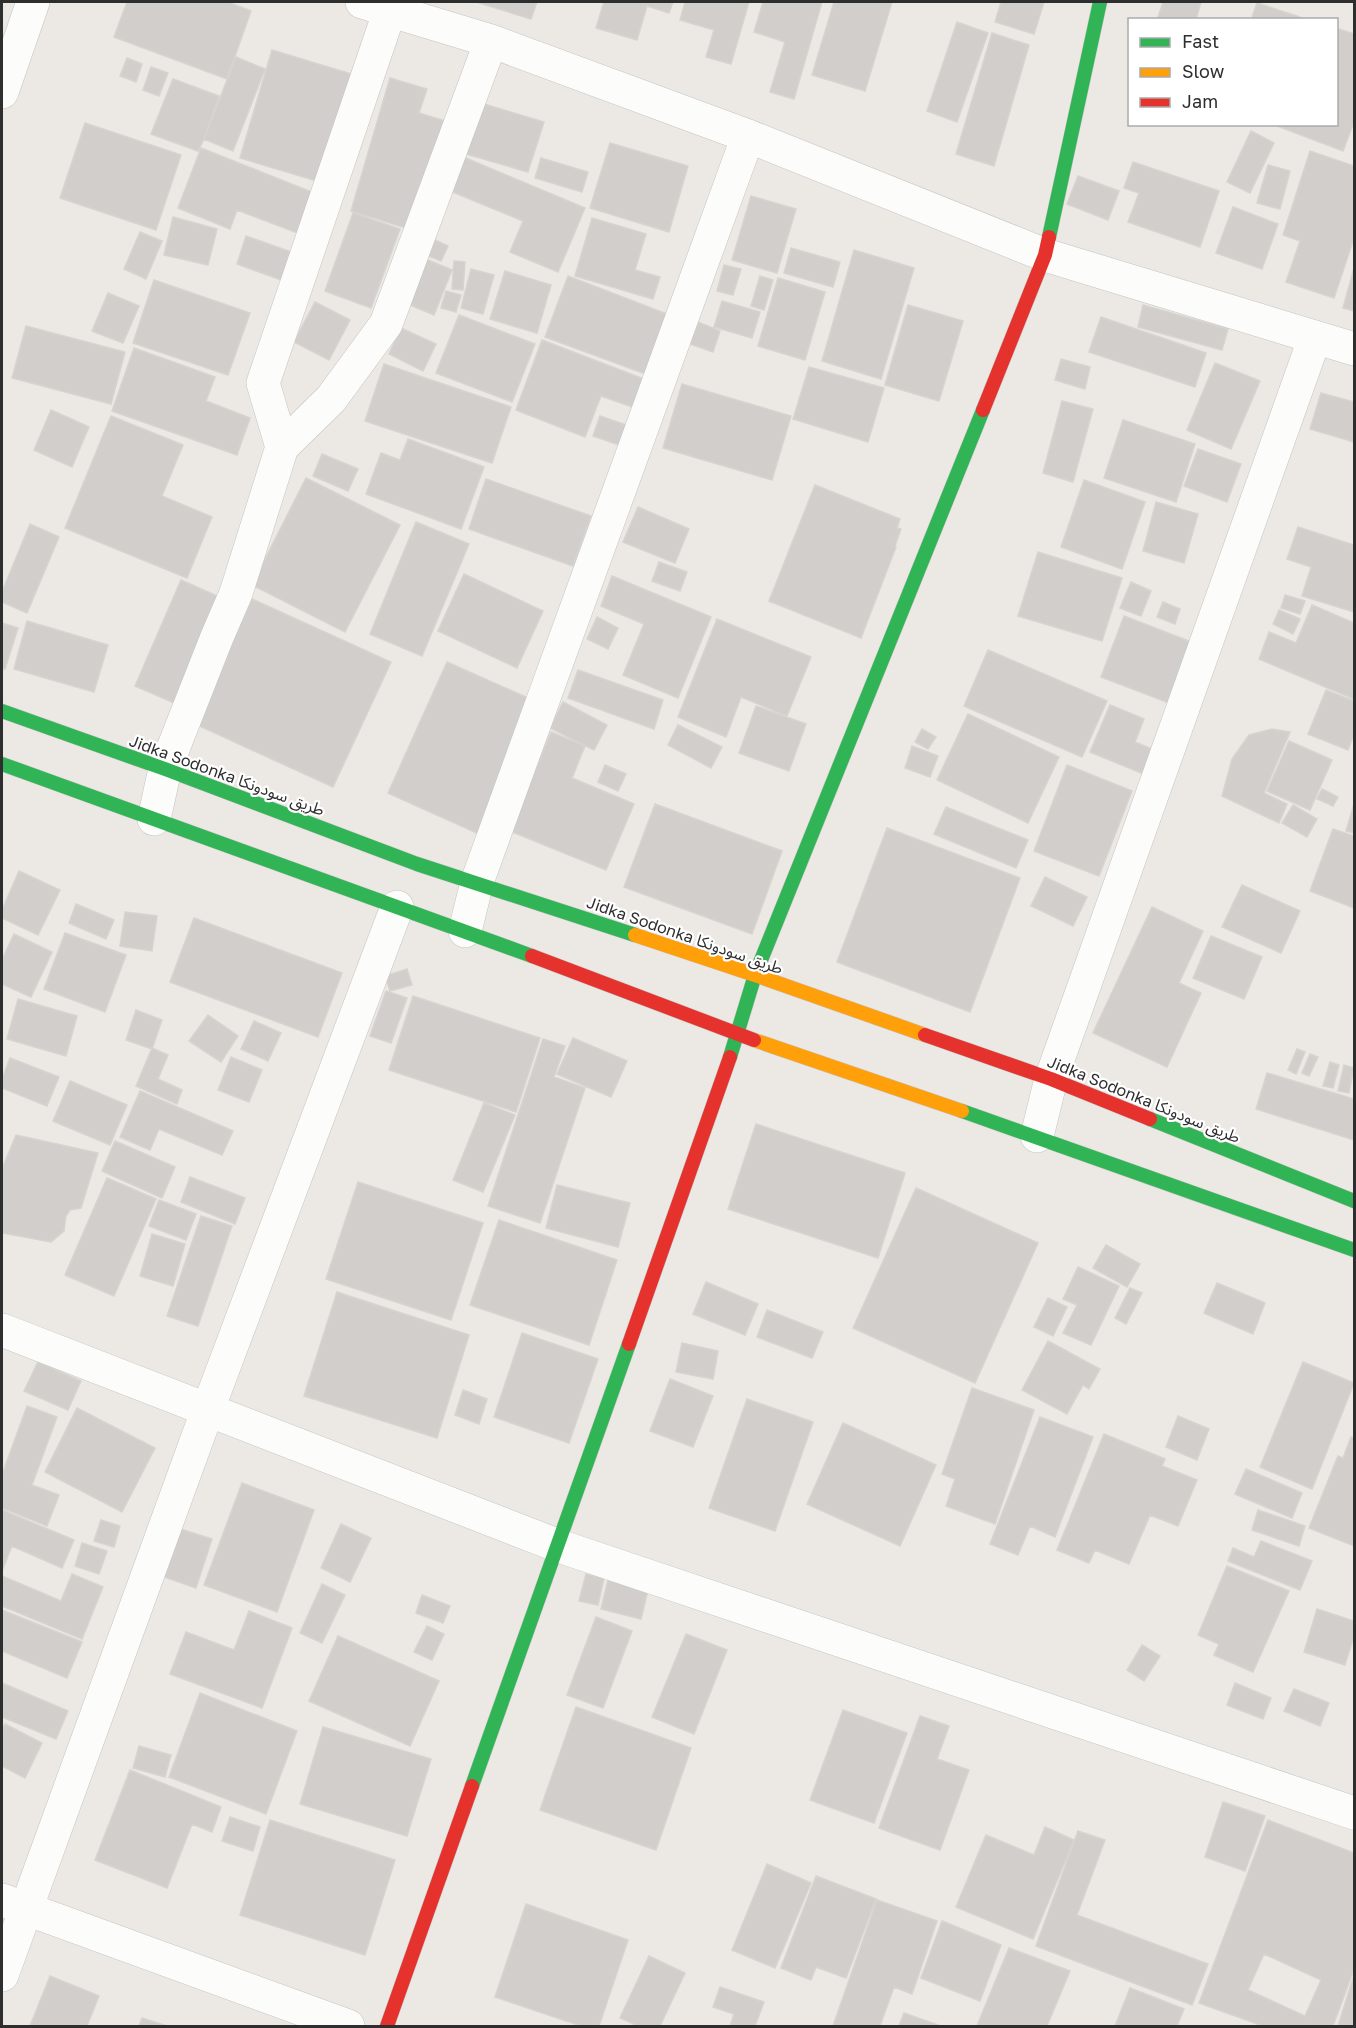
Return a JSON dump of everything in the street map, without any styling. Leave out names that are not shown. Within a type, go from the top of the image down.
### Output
[{"type":"main road","points":[[387,2026],[738,1035],[755,975],[1045,255],[1100,2]]},
{"type":"main road","name":"Jidka Sodonka طريق سودونكا","points":[[2,711],[165,769],[417,864],[755,975],[1051,1079],[1354,1201]]},
{"type":"main road","points":[[2,764],[465,931],[738,1035],[1037,1136],[1354,1250]]},
{"type":"street","points":[[2,92],[33,2]]},
{"type":"street","points":[[282,447],[263,383],[376,6],[491,41],[748,136],[1045,255],[1354,349]]},
{"type":"street","points":[[154,819],[165,769],[236,593],[282,447],[331,399],[387,324],[491,41]]},
{"type":"street","points":[[465,931],[477,882],[748,136]]},
{"type":"street","points":[[1037,1136],[1051,1079],[1315,337]]},
{"type":"street","points":[[2,1975],[14,1904],[208,1409],[397,907]]},
{"type":"street","points":[[2,1330],[558,1546],[1354,1813]]},
{"type":"street","points":[[14,1904],[348,2026]]},
{"type":"building","points":[[127,2],[228,2],[251,11],[227,79],[114,37]]},
{"type":"building","points":[[479,2],[537,2],[531,19]]},
{"type":"building","points":[[604,2],[673,2],[669,13],[647,6],[637,40],[596,28]]},
{"type":"building","points":[[685,2],[749,2],[731,64],[706,57],[714,30],[680,20]]},
{"type":"building","points":[[763,2],[822,2],[794,99],[770,92],[785,42],[754,32]]},
{"type":"building","points":[[834,2],[892,2],[865,91],[812,75]]},
{"type":"building","points":[[1001,2],[1044,2],[1034,34],[995,22]]},
{"type":"building","points":[[1163,2],[1201,2],[1197,18],[1158,18]]},
{"type":"building","points":[[1257,3],[1300,17],[1300,18],[1252,18]]},
{"type":"building","points":[[957,22],[988,33],[957,122],[927,111]]},
{"type":"building","points":[[1338,29],[1354,34],[1354,122],[1343,151],[1277,126],[1338,126]]},
{"type":"building","points":[[992,33],[1029,45],[994,166],[956,154]]},
{"type":"building","points":[[272,50],[358,76],[327,184],[240,158]]},
{"type":"building","points":[[236,57],[265,69],[233,151],[204,139]]},
{"type":"building","points":[[127,58],[142,64],[136,82],[120,76]]},
{"type":"building","points":[[151,67],[168,73],[159,96],[143,90]]},
{"type":"building","points":[[390,78],[427,89],[419,113],[452,123],[419,232],[351,211]]},
{"type":"building","points":[[173,79],[219,96],[198,151],[151,134]]},
{"type":"building","points":[[474,101],[544,122],[528,172],[459,152]]},
{"type":"building","points":[[85,123],[181,155],[156,230],[60,198]]},
{"type":"building","points":[[1251,131],[1274,143],[1250,193],[1227,182]]},
{"type":"building","points":[[610,143],[688,166],[669,232],[590,208]]},
{"type":"building","points":[[201,148],[319,195],[303,235],[237,210],[230,229],[178,208]]},
{"type":"building","points":[[1310,151],[1354,166],[1354,238],[1334,298],[1286,282],[1300,241],[1283,235]]},
{"type":"building","points":[[461,156],[585,208],[558,272],[510,252],[523,221],[448,190]]},
{"type":"building","points":[[541,158],[588,172],[582,192],[535,178]]},
{"type":"building","points":[[1133,162],[1219,191],[1200,247],[1128,222],[1139,193],[1124,188]]},
{"type":"building","points":[[1268,165],[1290,171],[1280,209],[1257,203]]},
{"type":"building","points":[[1078,176],[1119,191],[1108,220],[1067,204]]},
{"type":"building","points":[[751,196],[796,209],[777,273],[732,260]]},
{"type":"building","points":[[1233,207],[1278,224],[1262,269],[1216,253]]},
{"type":"building","points":[[353,213],[400,229],[371,308],[325,291]]},
{"type":"building","points":[[173,217],[217,229],[208,265],[164,255]]},
{"type":"building","points":[[592,218],[646,234],[635,270],[660,277],[653,299],[575,276]]},
{"type":"building","points":[[140,232],[162,241],[146,279],[124,269]]},
{"type":"building","points":[[246,236],[294,253],[284,281],[237,264]]},
{"type":"building","points":[[431,238],[448,246],[441,261],[424,254]]},
{"type":"building","points":[[791,248],[840,262],[833,287],[784,273]]},
{"type":"building","points":[[854,250],[914,268],[881,379],[822,361]]},
{"type":"building","points":[[421,257],[452,270],[434,315],[403,302]]},
{"type":"building","points":[[454,261],[465,262],[463,290],[452,289]]},
{"type":"building","points":[[724,265],[741,269],[733,295],[717,291]]},
{"type":"building","points":[[1354,268],[1354,311],[1343,308]]},
{"type":"building","points":[[471,269],[494,275],[483,314],[461,308]]},
{"type":"building","points":[[505,271],[551,285],[537,333],[490,319]]},
{"type":"building","points":[[568,276],[672,316],[651,376],[545,337]]},
{"type":"building","points":[[760,276],[773,280],[764,310],[751,306]]},
{"type":"building","points":[[778,278],[825,292],[805,360],[758,346]]},
{"type":"building","points":[[154,280],[250,313],[228,375],[133,343]]},
{"type":"building","points":[[446,291],[461,295],[456,312],[441,308]]},
{"type":"building","points":[[108,293],[139,306],[123,343],[92,331]]},
{"type":"building","points":[[722,301],[760,312],[752,338],[714,327]]},
{"type":"building","points":[[315,302],[350,320],[329,360],[294,342]]},
{"type":"building","points":[[908,305],[963,321],[939,401],[885,385]]},
{"type":"building","points":[[1143,305],[1228,329],[1222,350],[1138,327]]},
{"type":"building","points":[[459,315],[535,344],[512,402],[436,373]]},
{"type":"building","points":[[1101,317],[1206,353],[1195,387],[1089,352]]},
{"type":"building","points":[[698,322],[720,331],[713,352],[690,344]]},
{"type":"building","points":[[26,326],[125,352],[111,404],[12,378]]},
{"type":"building","points":[[401,328],[436,344],[423,371],[389,354]]},
{"type":"building","points":[[542,340],[649,381],[638,409],[601,396],[585,437],[516,410]]},
{"type":"building","points":[[134,348],[215,377],[206,401],[250,418],[237,455],[112,411]]},
{"type":"building","points":[[1061,359],[1090,367],[1085,389],[1055,380]]},
{"type":"building","points":[[1215,363],[1260,381],[1231,449],[1187,430]]},
{"type":"building","points":[[384,364],[511,407],[492,463],[365,421]]},
{"type":"building","points":[[809,367],[884,388],[868,442],[793,419]]},
{"type":"building","points":[[682,384],[791,416],[772,480],[663,448]]},
{"type":"building","points":[[1321,393],[1354,402],[1354,442],[1310,429]]},
{"type":"building","points":[[1062,401],[1093,409],[1073,482],[1043,473]]},
{"type":"building","points":[[51,410],[89,427],[72,467],[34,450]]},
{"type":"building","points":[[111,416],[183,445],[162,496],[212,517],[187,578],[65,528]]},
{"type":"building","points":[[600,416],[632,427],[625,447],[593,436]]},
{"type":"building","points":[[1123,420],[1195,444],[1176,502],[1104,478]]},
{"type":"building","points":[[408,439],[484,467],[461,529],[366,494],[381,453],[400,460]]},
{"type":"building","points":[[1198,449],[1241,464],[1227,502],[1184,486]]},
{"type":"building","points":[[322,454],[358,469],[348,491],[313,476]]},
{"type":"building","points":[[306,478],[400,525],[345,632],[252,585]]},
{"type":"building","points":[[486,479],[591,516],[573,566],[469,529]]},
{"type":"building","points":[[1084,480],[1145,502],[1122,569],[1061,547]]},
{"type":"building","points":[[815,485],[900,519],[897,528],[901,529],[896,547],[861,638],[769,601]]},
{"type":"building","points":[[1156,502],[1198,514],[1184,563],[1143,551]]},
{"type":"building","points":[[638,507],[689,529],[675,563],[623,542]]},
{"type":"building","points":[[416,522],[469,544],[422,656],[370,634]]},
{"type":"building","points":[[30,524],[59,537],[27,613],[2,602],[2,592]]},
{"type":"building","points":[[1298,527],[1354,545],[1354,612],[1302,596],[1311,567],[1287,559]]},
{"type":"building","points":[[1038,552],[1122,578],[1102,641],[1018,616]]},
{"type":"building","points":[[659,562],[687,572],[680,591],[652,581]]},
{"type":"building","points":[[464,574],[543,611],[517,668],[438,631]]},
{"type":"building","points":[[612,576],[711,617],[678,698],[623,675],[644,624],[601,606]]},
{"type":"building","points":[[181,580],[226,600],[179,705],[135,686]]},
{"type":"building","points":[[1131,582],[1151,591],[1141,616],[1120,608]]},
{"type":"building","points":[[1285,595],[1305,601],[1300,614],[1281,608]]},
{"type":"building","points":[[252,599],[391,662],[333,787],[195,724]]},
{"type":"building","points":[[1163,602],[1180,609],[1175,624],[1157,617]]},
{"type":"building","points":[[1312,605],[1354,623],[1354,699],[1259,659],[1269,632],[1296,643]]},
{"type":"building","points":[[1279,610],[1300,619],[1293,634],[1273,624]]},
{"type":"building","points":[[1124,616],[1194,643],[1172,704],[1101,677]]},
{"type":"building","points":[[597,617],[618,628],[608,649],[587,639]]},
{"type":"building","points":[[717,619],[811,657],[787,716],[741,697],[726,737],[678,717]]},
{"type":"building","points":[[27,621],[108,645],[94,692],[14,669]]},
{"type":"building","points":[[2,623],[18,628],[5,669],[2,668]]},
{"type":"building","points":[[988,650],[1107,701],[1082,757],[964,706]]},
{"type":"building","points":[[447,662],[537,702],[479,834],[388,793]]},
{"type":"building","points":[[578,670],[663,700],[654,729],[568,698]]},
{"type":"building","points":[[1326,690],[1354,701],[1354,734],[1348,750],[1308,734]]},
{"type":"building","points":[[563,702],[607,725],[594,750],[550,728]]},
{"type":"building","points":[[1110,705],[1144,719],[1135,742],[1161,753],[1151,777],[1090,752]]},
{"type":"building","points":[[756,706],[806,724],[789,771],[739,753]]},
{"type":"building","points":[[968,714],[1059,757],[1028,823],[937,780]]},
{"type":"building","points":[[678,725],[722,747],[711,768],[668,745]]},
{"type":"building","points":[[922,729],[936,737],[928,749],[915,742]]},
{"type":"building","points":[[1272,729],[1290,732],[1264,793],[1287,804],[1279,823],[1222,796],[1232,759],[1249,735]]},
{"type":"building","points":[[551,732],[585,746],[572,778],[634,804],[606,870],[510,831]]},
{"type":"building","points":[[1289,741],[1332,760],[1310,810],[1267,791]]},
{"type":"building","points":[[912,746],[938,756],[930,777],[905,768]]},
{"type":"building","points":[[605,765],[626,774],[618,791],[598,782]]},
{"type":"building","points":[[1067,765],[1132,791],[1099,876],[1034,851]]},
{"type":"building","points":[[1322,789],[1338,797],[1333,806],[1317,799]]},
{"type":"building","points":[[655,804],[782,851],[752,934],[624,887]]},
{"type":"building","points":[[1354,804],[1354,833],[1346,831]]},
{"type":"building","points":[[1293,805],[1317,819],[1307,837],[1282,823]]},
{"type":"building","points":[[946,807],[1028,840],[1016,868],[934,834]]},
{"type":"building","points":[[887,828],[1020,878],[970,1012],[837,962]]},
{"type":"building","points":[[1333,829],[1354,836],[1354,908],[1310,891]]},
{"type":"building","points":[[19,871],[60,890],[38,935],[2,918],[2,910]]},
{"type":"building","points":[[1045,877],[1087,897],[1073,926],[1031,906]]},
{"type":"building","points":[[1242,885],[1300,911],[1281,953],[1222,927]]},
{"type":"building","points":[[76,904],[114,920],[106,939],[69,923]]},
{"type":"building","points":[[1152,907],[1203,931],[1179,983],[1201,993],[1167,1067],[1093,1033]]},
{"type":"building","points":[[125,912],[157,916],[152,951],[120,946]]},
{"type":"building","points":[[194,918],[342,973],[318,1037],[170,982]]},
{"type":"building","points":[[65,933],[126,955],[105,1012],[44,989]]},
{"type":"building","points":[[14,934],[52,952],[31,997],[2,984],[2,960]]},
{"type":"building","points":[[1211,936],[1262,957],[1244,999],[1193,978]]},
{"type":"building","points":[[407,969],[412,985],[390,991],[385,976]]},
{"type":"building","points":[[386,991],[407,998],[391,1043],[370,1036]]},
{"type":"building","points":[[413,996],[540,1038],[516,1112],[389,1070]]},
{"type":"building","points":[[18,999],[77,1016],[66,1056],[7,1039]]},
{"type":"building","points":[[136,1010],[162,1020],[152,1049],[126,1040]]},
{"type":"building","points":[[208,1015],[238,1036],[221,1062],[189,1041]]},
{"type":"building","points":[[254,1021],[281,1033],[268,1061],[241,1049]]},
{"type":"building","points":[[573,1038],[627,1061],[611,1097],[557,1074]]},
{"type":"building","points":[[543,1039],[565,1046],[554,1077],[585,1088],[540,1223],[488,1206]]},
{"type":"building","points":[[152,1048],[168,1055],[158,1079],[182,1090],[177,1104],[136,1086]]},
{"type":"building","points":[[1297,1049],[1305,1052],[1296,1074],[1288,1070]]},
{"type":"building","points":[[1310,1054],[1318,1057],[1309,1076],[1302,1073]]},
{"type":"building","points":[[231,1057],[262,1070],[249,1102],[218,1090]]},
{"type":"building","points":[[10,1058],[59,1077],[47,1106],[2,1088],[2,1079]]},
{"type":"building","points":[[1330,1062],[1339,1065],[1333,1088],[1323,1086]]},
{"type":"building","points":[[1344,1065],[1354,1068],[1349,1093],[1338,1091]]},
{"type":"building","points":[[1267,1073],[1354,1099],[1354,1140],[1256,1109]]},
{"type":"building","points":[[70,1081],[127,1105],[110,1145],[53,1121]]},
{"type":"building","points":[[140,1091],[233,1131],[222,1155],[159,1129],[150,1150],[120,1137]]},
{"type":"building","points":[[484,1103],[515,1115],[483,1192],[453,1180]]},
{"type":"building","points":[[756,1124],[905,1173],[878,1258],[728,1209]]},
{"type":"building","points":[[16,1135],[98,1153],[81,1208],[70,1210],[66,1216],[64,1231],[51,1242],[2,1233],[2,1169]]},
{"type":"building","points":[[115,1141],[175,1167],[162,1198],[102,1171]]},
{"type":"building","points":[[190,1177],[245,1198],[235,1224],[181,1202]]},
{"type":"building","points":[[107,1178],[156,1199],[114,1296],[65,1275]]},
{"type":"building","points":[[358,1182],[483,1223],[451,1320],[326,1279]]},
{"type":"building","points":[[557,1185],[630,1203],[618,1247],[546,1228]]},
{"type":"building","points":[[916,1188],[1038,1243],[975,1383],[853,1328]]},
{"type":"building","points":[[159,1200],[196,1214],[186,1240],[149,1226]]},
{"type":"building","points":[[201,1216],[232,1226],[198,1326],[167,1316]]},
{"type":"building","points":[[499,1220],[617,1260],[589,1345],[470,1305]]},
{"type":"building","points":[[152,1234],[185,1244],[173,1286],[140,1276]]},
{"type":"building","points":[[1106,1245],[1140,1264],[1127,1287],[1093,1268]]},
{"type":"building","points":[[1078,1267],[1119,1286],[1091,1345],[1063,1333],[1077,1305],[1063,1299]]},
{"type":"building","points":[[706,1282],[758,1304],[745,1335],[693,1314]]},
{"type":"building","points":[[1217,1283],[1265,1303],[1253,1334],[1204,1313]]},
{"type":"building","points":[[1130,1288],[1142,1293],[1126,1324],[1115,1318]]},
{"type":"building","points":[[337,1292],[469,1335],[437,1438],[304,1396]]},
{"type":"building","points":[[1048,1298],[1067,1307],[1053,1336],[1034,1327]]},
{"type":"building","points":[[767,1310],[823,1332],[812,1358],[757,1337]]},
{"type":"building","points":[[522,1333],[598,1359],[569,1443],[494,1417]]},
{"type":"building","points":[[1048,1341],[1100,1369],[1089,1389],[1083,1385],[1067,1414],[1022,1390]]},
{"type":"building","points":[[682,1343],[718,1351],[713,1379],[676,1372]]},
{"type":"building","points":[[38,1362],[81,1381],[68,1410],[24,1391]]},
{"type":"building","points":[[1303,1362],[1354,1383],[1312,1489],[1260,1467]]},
{"type":"building","points":[[670,1379],[713,1396],[693,1447],[650,1431]]},
{"type":"building","points":[[972,1388],[1034,1410],[995,1524],[946,1506],[955,1479],[942,1474]]},
{"type":"building","points":[[463,1390],[487,1399],[479,1424],[455,1415]]},
{"type":"building","points":[[747,1399],[813,1422],[775,1531],[709,1508]]},
{"type":"building","points":[[27,1406],[57,1417],[32,1485],[59,1495],[47,1526],[2,1508],[2,1475]]},
{"type":"building","points":[[77,1408],[155,1448],[122,1512],[45,1472]]},
{"type":"building","points":[[1178,1416],[1209,1429],[1197,1460],[1166,1447]]},
{"type":"building","points":[[1040,1417],[1093,1437],[1055,1537],[1030,1526],[1018,1555],[990,1544]]},
{"type":"building","points":[[843,1423],[936,1465],[900,1546],[807,1504]]},
{"type":"building","points":[[1104,1434],[1165,1459],[1162,1466],[1197,1480],[1178,1526],[1150,1515],[1129,1564],[1095,1550],[1089,1563],[1057,1550]]},
{"type":"building","points":[[1351,1437],[1354,1438],[1354,1546],[1309,1528],[1338,1456],[1343,1458]]},
{"type":"building","points":[[1246,1469],[1302,1493],[1292,1518],[1235,1494]]},
{"type":"building","points":[[242,1483],[314,1510],[277,1612],[204,1585]]},
{"type":"building","points":[[2,1510],[74,1540],[62,1568],[12,1546],[2,1571]]},
{"type":"building","points":[[1258,1510],[1305,1526],[1299,1546],[1252,1530]]},
{"type":"building","points":[[101,1520],[120,1526],[114,1547],[94,1541]]},
{"type":"building","points":[[341,1524],[371,1538],[350,1582],[321,1568]]},
{"type":"building","points":[[174,1527],[212,1539],[196,1588],[159,1575]]},
{"type":"building","points":[[1261,1541],[1312,1561],[1300,1590],[1228,1561],[1233,1548],[1254,1557]]},
{"type":"building","points":[[82,1543],[107,1551],[99,1574],[75,1566]]},
{"type":"building","points":[[1227,1566],[1289,1591],[1253,1672],[1214,1655],[1219,1644],[1198,1635]]},
{"type":"building","points":[[72,1574],[103,1587],[82,1639],[2,1606],[2,1576],[61,1601]]},
{"type":"building","points":[[586,1574],[604,1578],[598,1605],[579,1601]]},
{"type":"building","points":[[608,1580],[648,1590],[641,1619],[601,1609]]},
{"type":"building","points":[[322,1584],[345,1595],[322,1643],[300,1633]]},
{"type":"building","points":[[422,1595],[450,1606],[443,1623],[416,1613]]},
{"type":"building","points":[[1317,1609],[1354,1621],[1354,1636],[1345,1665],[1304,1652]]},
{"type":"building","points":[[2,1610],[82,1642],[67,1678],[2,1651]]},
{"type":"building","points":[[249,1611],[292,1628],[262,1708],[170,1674],[186,1632],[234,1650]]},
{"type":"building","points":[[596,1617],[632,1631],[603,1708],[567,1695]]},
{"type":"building","points":[[427,1626],[444,1634],[432,1660],[414,1652]]},
{"type":"building","points":[[686,1634],[727,1650],[694,1734],[652,1717]]},
{"type":"building","points":[[338,1636],[439,1681],[410,1746],[309,1701]]},
{"type":"building","points":[[1142,1645],[1160,1656],[1144,1681],[1127,1670]]},
{"type":"building","points":[[2,1683],[68,1711],[56,1739],[2,1717]]},
{"type":"building","points":[[1235,1683],[1271,1698],[1263,1719],[1227,1705]]},
{"type":"building","points":[[1294,1689],[1329,1703],[1320,1726],[1284,1711]]},
{"type":"building","points":[[200,1693],[297,1731],[266,1814],[169,1777]]},
{"type":"building","points":[[576,1707],[691,1748],[656,1850],[540,1810]]},
{"type":"building","points":[[843,1710],[907,1733],[874,1823],[810,1800]]},
{"type":"building","points":[[920,1716],[949,1726],[937,1759],[969,1770],[940,1850],[879,1828]]},
{"type":"building","points":[[5,1724],[42,1743],[25,1778],[2,1766],[2,1731]]},
{"type":"building","points":[[323,1727],[431,1759],[407,1836],[300,1804]]},
{"type":"building","points":[[139,1746],[171,1755],[165,1777],[133,1768]]},
{"type":"building","points":[[130,1770],[221,1807],[212,1832],[192,1824],[167,1888],[95,1860]]},
{"type":"building","points":[[1223,1802],[1265,1816],[1245,1871],[1205,1857]]},
{"type":"building","points":[[230,1817],[260,1827],[253,1851],[222,1841]]},
{"type":"building","points":[[270,1820],[395,1860],[365,1955],[240,1915]]},
{"type":"building","points":[[1268,1820],[1354,1853],[1354,1969],[1333,2026],[1263,2026],[1199,2003]],"holes":[[[1264,1954],[1321,1980],[1305,2016],[1248,1990]]]},
{"type":"building","points":[[1045,1827],[1074,1840],[1033,1939],[956,1907],[986,1835],[1034,1855]]},
{"type":"building","points":[[1078,1831],[1105,1840],[1077,1915],[1208,1964],[1192,2005],[1036,1946]]},
{"type":"building","points":[[767,1864],[811,1883],[775,1968],[732,1950]]},
{"type":"building","points":[[816,1876],[876,1899],[846,1978],[816,1967],[811,1980],[781,1968]]},
{"type":"building","points":[[877,1900],[937,1921],[912,1994],[894,1987],[880,2026],[833,2026]]},
{"type":"building","points":[[526,1904],[628,1940],[599,2026],[581,2026],[495,1997]]},
{"type":"building","points":[[942,1921],[1001,1945],[980,2001],[921,1978]]},
{"type":"building","points":[[1009,1948],[1070,1971],[1047,2026],[977,2026]]},
{"type":"building","points":[[649,1956],[685,1973],[660,2026],[638,2026],[620,2018]]},
{"type":"building","points":[[50,1976],[99,1996],[87,2026],[30,2026]]},
{"type":"building","points":[[1353,1978],[1354,2026],[1338,2026]]},
{"type":"building","points":[[720,1987],[764,2002],[755,2026],[730,2026],[734,2014],[713,2007]]},
{"type":"building","points":[[1130,1988],[1184,2009],[1177,2026],[1115,2026]]},
{"type":"building","points":[[904,2013],[941,2026],[899,2026]]},
{"type":"building","points":[[142,2018],[167,2026],[139,2026]]},
{"type":"traffic: fast","points":[[1049,237],[1100,2]]},
{"type":"traffic: fast","points":[[730,1057],[755,975],[983,410]]},
{"type":"traffic: fast","points":[[2,711],[165,769],[417,864],[635,935]]},
{"type":"traffic: fast","points":[[2,764],[532,956]]},
{"type":"traffic: fast","points":[[962,1111],[1354,1250]]},
{"type":"traffic: fast","points":[[1150,1119],[1354,1201]]},
{"type":"traffic: fast","points":[[472,1786],[629,1344]]},
{"type":"traffic: slow","points":[[635,935],[925,1035]]},
{"type":"traffic: slow","points":[[754,1040],[962,1111]]},
{"type":"traffic: jam","points":[[983,410],[1045,255],[1049,237]]},
{"type":"traffic: jam","points":[[532,956],[754,1040]]},
{"type":"traffic: jam","points":[[925,1035],[1051,1079],[1150,1119]]},
{"type":"traffic: jam","points":[[629,1344],[730,1057]]},
{"type":"traffic: jam","points":[[387,2026],[472,1786]]}]
